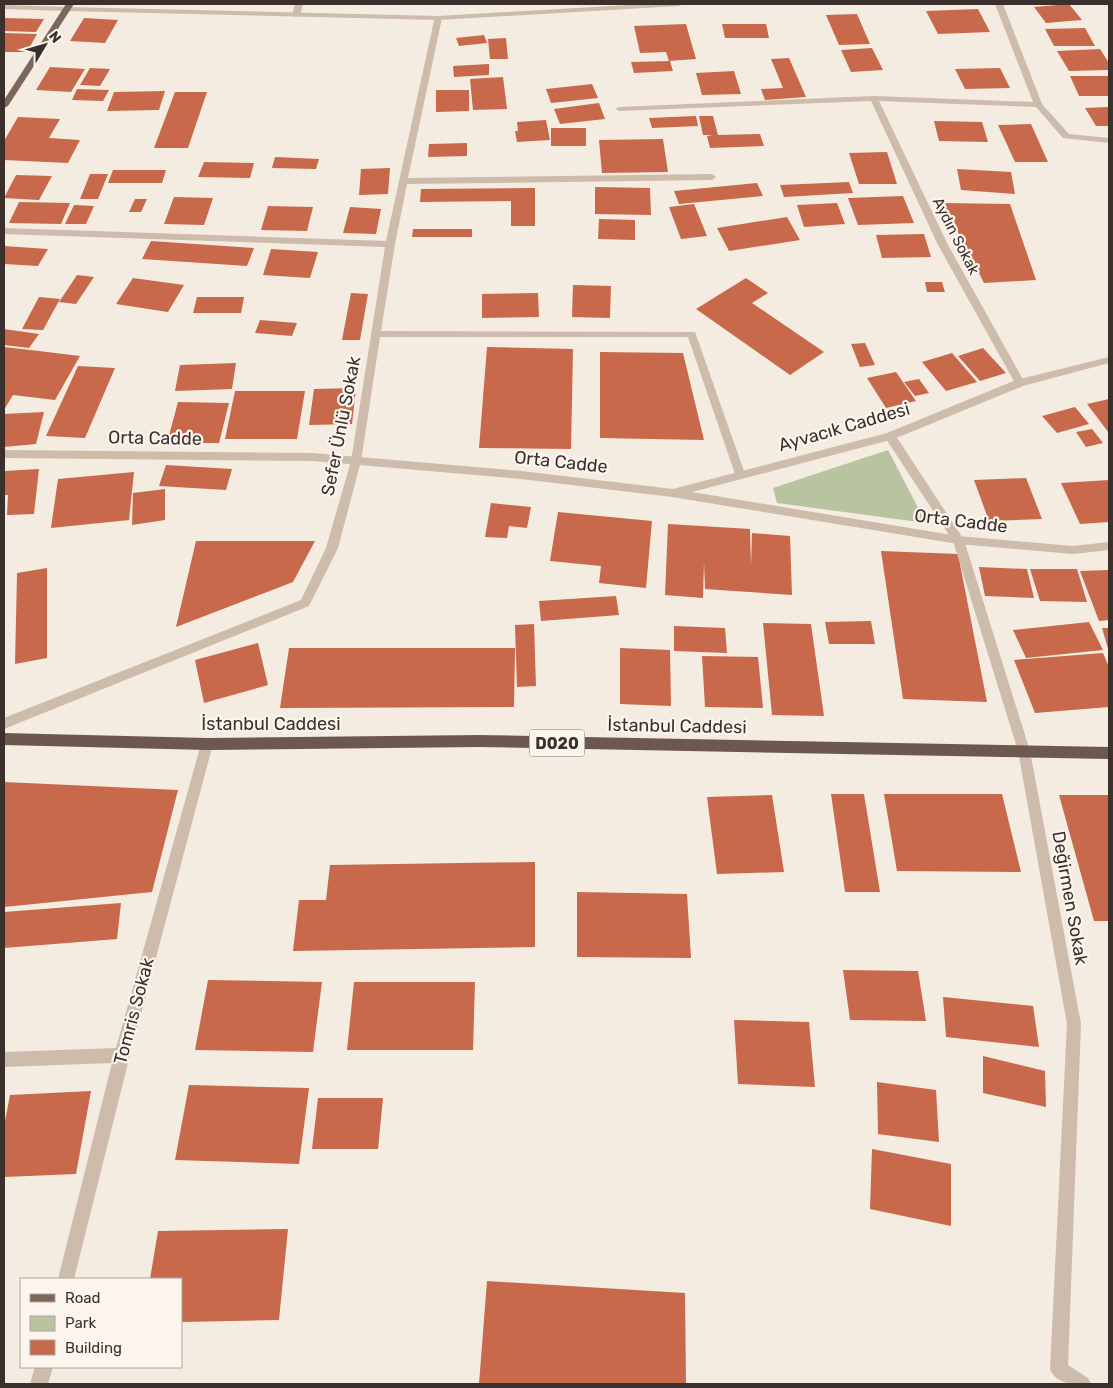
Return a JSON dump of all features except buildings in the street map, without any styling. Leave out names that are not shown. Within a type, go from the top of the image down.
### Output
[{"type":"highway","name":"İstanbul Caddesi","points":[[4,739],[207,744],[479,741],[1109,753]]},
{"type":"main road","points":[[5,102],[69,6]]},
{"type":"street","points":[[296,15],[299,4]]},
{"type":"street","points":[[538,4],[538,13]]},
{"type":"street","points":[[4,7],[69,6],[296,15],[438,18],[679,4]]},
{"type":"street","points":[[999,4],[1038,105],[1066,136],[1109,141]]},
{"type":"street","name":"Sefer Ünlü Sokak","points":[[4,724],[305,603],[332,548],[356,461],[390,244],[438,18]]},
{"type":"street","points":[[619,108],[874,98],[1038,105]]},
{"type":"street","name":"Aydın Sokak","points":[[874,98],[944,245],[1020,383]]},
{"type":"street","points":[[403,181],[712,177]]},
{"type":"street","points":[[4,231],[390,244]]},
{"type":"street","points":[[375,334],[692,334],[740,474]]},
{"type":"street","name":"Ayvacık Caddesi","points":[[672,493],[890,436],[1020,383],[1109,360]]},
{"type":"street","name":"Değirmen Sokak","points":[[890,436],[958,540],[1024,751],[1074,1024],[1059,1369],[1082,1384]]},
{"type":"street","name":"Orta Cadde","points":[[4,454],[313,457],[521,475],[672,493],[958,540],[1074,550],[1109,546]]},
{"type":"street","name":"Tomris Sokak","points":[[66,1278],[122,1055],[207,744]]},
{"type":"street","points":[[4,1059],[122,1055]]},
{"type":"street","points":[[39,1384],[44,1368]]},
{"type":"green space","points":[[888,450],[926,523],[777,503],[773,488]]}]
